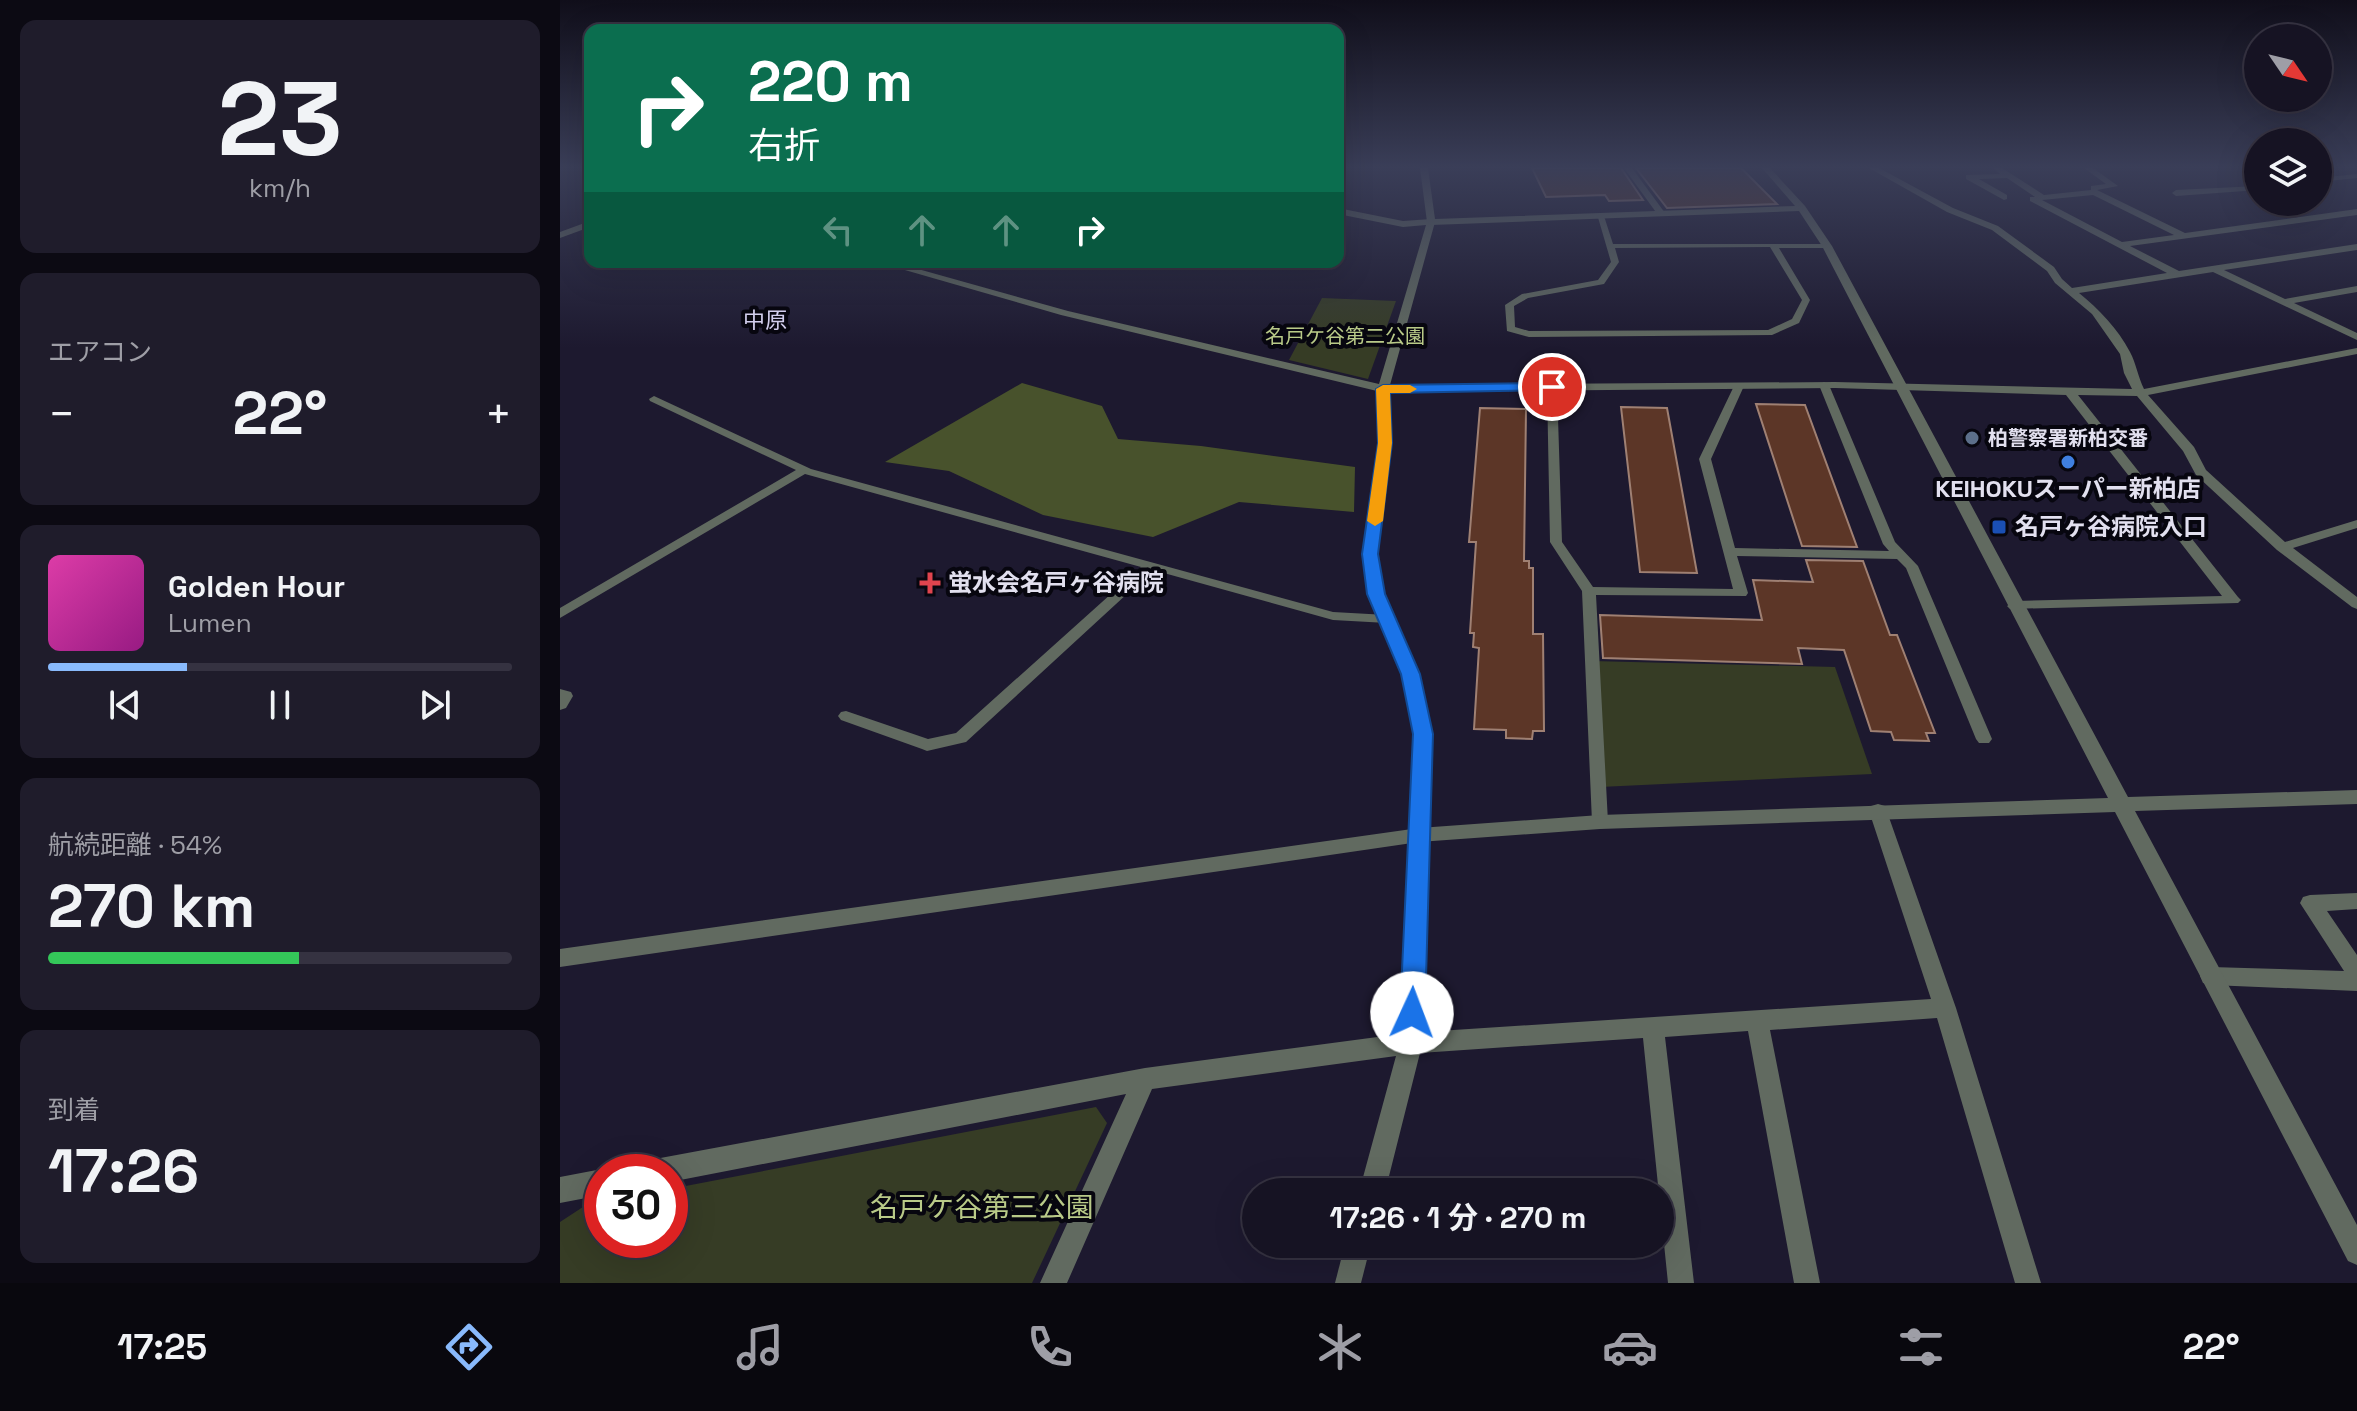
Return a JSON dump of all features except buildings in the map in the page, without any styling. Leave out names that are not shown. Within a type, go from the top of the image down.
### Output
[{"type":"street","points":[[560,235],[579,228]]},
{"type":"street","points":[[1376,1178],[1411,1043],[1423,734],[1410,674],[1376,594],[1370,554],[1385,443],[1383,389],[1429,228]]},
{"type":"street","points":[[1815,228],[1902,387],[2357,1252]]},
{"type":"street","points":[[1995,228],[2051,269],[2058,281],[2096,312],[2126,354],[2130,373],[2140,393],[2189,450],[2201,472],[2282,547],[2357,604]]},
{"type":"street","points":[[2086,228],[2178,275]]},
{"type":"street","points":[[2167,228],[2184,236]]},
{"type":"street","points":[[2120,245],[2243,228]]},
{"type":"street","points":[[2070,291],[2357,247]]},
{"type":"street","points":[[901,268],[1065,313],[1383,389],[1824,385],[2140,393],[2357,351]]},
{"type":"street","points":[[907,270],[912,268]]},
{"type":"street","points":[[2215,270],[2357,337]]},
{"type":"street","points":[[2285,302],[2357,289]]},
{"type":"street","points":[[2015,606],[2233,600],[2069,391]]},
{"type":"street","points":[[2282,547],[2357,524]]},
{"type":"street","points":[[2341,528],[2357,537]]},
{"type":"street","points":[[560,695],[565,696],[560,704]]},
{"type":"street","points":[[560,958],[1419,835],[1600,822],[2357,797]]},
{"type":"street","points":[[1878,811],[1945,1008],[2028,1283]]},
{"type":"street","points":[[2357,901],[2310,903],[2357,973]]},
{"type":"street","points":[[2211,976],[2357,981]]},
{"type":"street","points":[[688,1166],[1145,1079],[1411,1043],[1945,1008]]},
{"type":"street","points":[[1757,1021],[1807,1283]]},
{"type":"street","points":[[1653,1027],[1681,1283]]},
{"type":"street","points":[[1053,1283],[1145,1079]]},
{"type":"street","points":[[562,1192],[584,1186]]},
{"type":"street","points":[[1348,1283],[1354,1258]]},
{"type":"lane","points":[[1604,228],[1615,262],[1601,282],[1525,296],[1509,305],[1510,329],[1529,334],[1769,333],[1796,321],[1806,300],[1773,245]]},
{"type":"lane","points":[[1610,246],[1827,246]]},
{"type":"lane","points":[[1824,385],[1889,544],[1912,566],[1984,739]]},
{"type":"lane","points":[[1589,591],[1741,593],[1705,459],[1739,386]]},
{"type":"lane","points":[[1552,387],[1556,542],[1589,591],[1600,822]]},
{"type":"lane","points":[[654,399],[804,470],[1333,616],[1387,619]]},
{"type":"lane","points":[[560,614],[804,470]]},
{"type":"lane","points":[[1729,552],[1900,555]]},
{"type":"lane","points":[[846,716],[927,745],[961,738],[1150,566]]},
{"type":"green space","name":"名戸ケ谷第二公園","points":[[1322,298],[1396,301],[1368,379],[1289,360]]},
{"type":"green space","points":[[1022,383],[1102,406],[1118,439],[1201,446],[1355,467],[1354,512],[1239,502],[1153,537],[1043,515],[949,471],[885,462]]},
{"type":"green space","points":[[1592,661],[1835,667],[1872,774],[1600,787]]},
{"type":"green space","name":"名戸ケ谷第三公園","points":[[1096,1107],[1107,1123],[1032,1283],[560,1283],[560,1222],[584,1206],[584,1258],[688,1258],[688,1186]]},
{"type":"slow traffic","points":[[1375,521],[1385,443],[1383,389],[1410,389]]},
{"type":"place","name":"柏警察署新柏交番","points":[[1972,438]]},
{"type":"place","name":"KEIHOKUスーパー新柏店","points":[[2068,462]]},
{"type":"place","name":"名戸ヶ谷病院入口","points":[[1999,527]]},
{"type":"place","name":"蛍水会名戸ヶ谷病院","points":[[930,583]]},
{"type":"district","name":"中原","points":[[765,320]]},
{"type":"route","points":[[1412,1013],[1423,734],[1410,674],[1376,594],[1370,554],[1385,443],[1383,389],[1552,387]]}]
